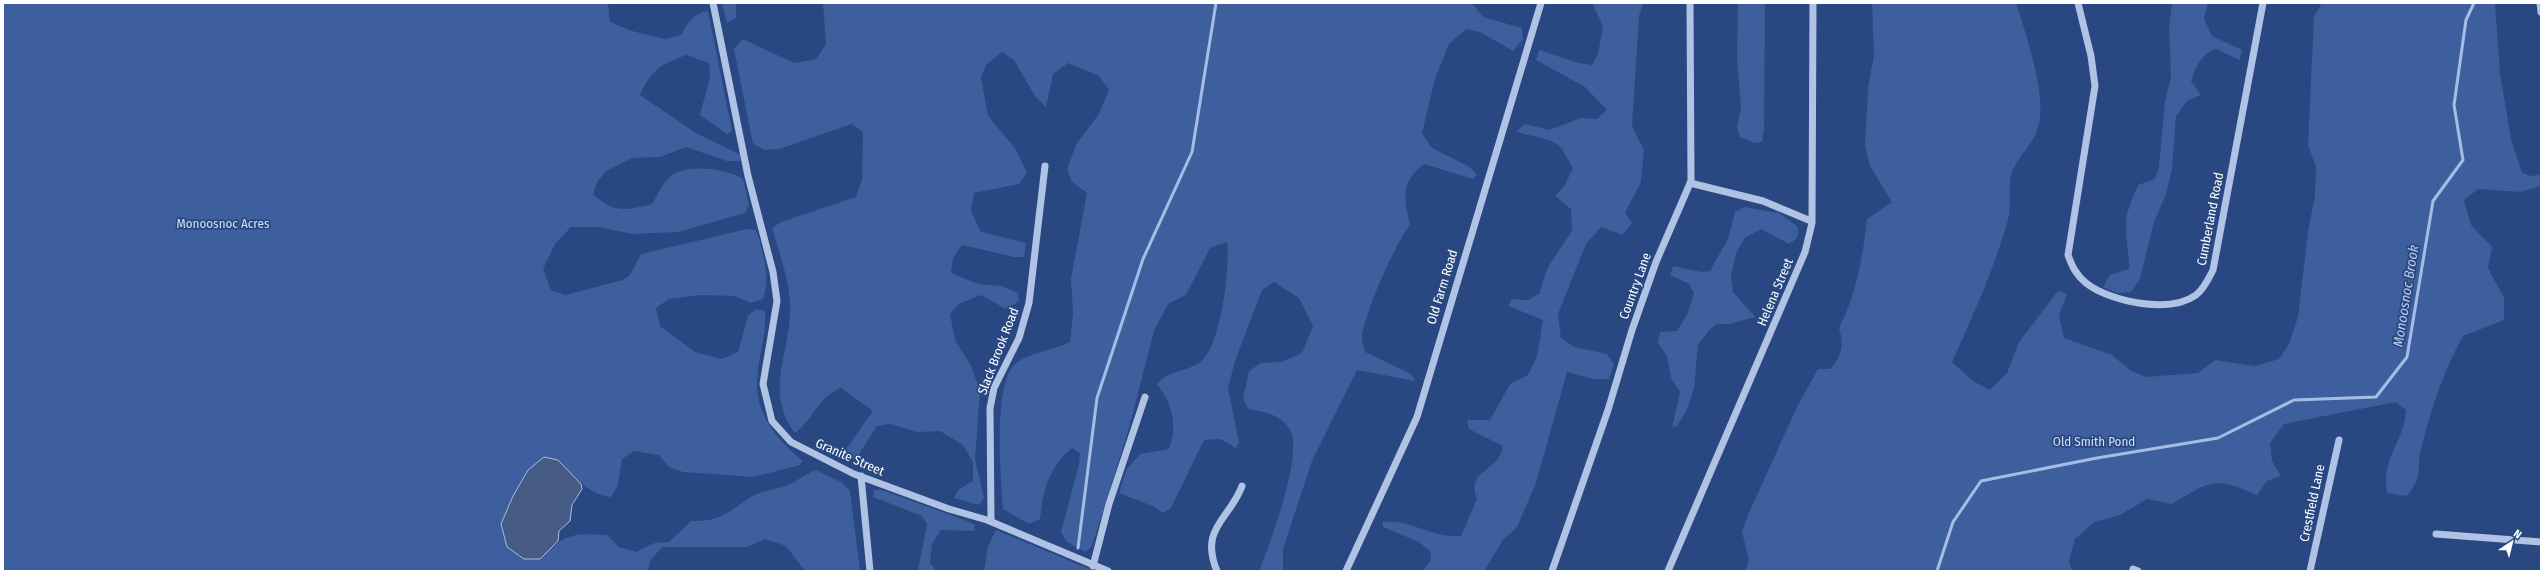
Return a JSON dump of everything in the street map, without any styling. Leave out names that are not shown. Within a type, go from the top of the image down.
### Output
[{"type":"street","name":"Granite Street","points":[[713,3],[748,176],[764,231],[777,300],[763,384],[772,421],[791,442],[861,476],[949,509],[990,521],[1093,566],[1108,571]]},
{"type":"street","name":"Old Farm Road","points":[[1346,571],[1416,417],[1541,3]]},
{"type":"street","name":"Country Lane","points":[[1552,571],[1608,410],[1632,330],[1656,262],[1690,183],[1690,3]]},
{"type":"street","name":"Helena Street","points":[[1668,571],[1805,252],[1812,220],[1813,3]]},
{"type":"street","name":"Cumberland Road","points":[[2078,3],[2091,56],[2095,86],[2068,255],[2074,270],[2086,283],[2127,302],[2149,303],[2176,303],[2196,295],[2213,270],[2263,3]]},
{"type":"street","points":[[2540,3],[2541,12]]},
{"type":"street","name":"Slack Brook Road","points":[[990,521],[990,408],[994,388],[1019,338],[1030,303],[1045,166]]},
{"type":"street","points":[[1690,183],[1763,201],[1812,220]]},
{"type":"street","points":[[1093,566],[1109,504],[1145,397]]},
{"type":"street","name":"Crestfield Lane","points":[[2310,571],[2339,440]]},
{"type":"street","points":[[861,476],[870,571]]},
{"type":"street","points":[[1217,571],[1211,547],[1213,537],[1217,525],[1242,486]]},
{"type":"street","points":[[2436,534],[2541,542]]},
{"type":"green space","name":"Monoosnoc Acres","points":[[3,3],[608,3],[610,22],[632,31],[665,39],[681,35],[686,26],[695,16],[708,11],[732,131],[727,134],[700,115],[710,77],[709,63],[686,55],[663,65],[649,79],[640,95],[696,133],[741,155],[740,161],[727,161],[686,147],[660,157],[632,158],[606,171],[597,182],[593,194],[607,205],[620,209],[635,208],[652,204],[663,186],[673,174],[686,170],[711,169],[728,173],[743,179],[749,205],[745,213],[678,232],[632,234],[598,227],[571,227],[555,244],[543,269],[551,290],[565,295],[623,280],[630,275],[641,254],[747,229],[756,230],[766,273],[763,299],[751,303],[735,296],[701,295],[669,299],[656,308],[660,326],[695,352],[722,359],[738,352],[748,316],[756,309],[765,311],[765,329],[757,375],[758,396],[765,418],[771,427],[778,437],[803,461],[800,465],[753,477],[683,472],[669,467],[659,455],[634,451],[622,459],[618,485],[611,497],[595,492],[582,484],[558,460],[528,470],[513,496],[501,524],[507,547],[524,559],[540,559],[563,539],[570,536],[595,534],[607,535],[619,547],[636,552],[655,543],[669,542],[691,521],[717,518],[755,495],[764,491],[786,486],[816,470],[841,482],[850,491],[860,571],[805,571],[786,546],[765,539],[747,547],[662,547],[650,561],[648,571],[3,571]]},
{"type":"green space","points":[[722,3],[736,3],[736,18],[727,23]]},
{"type":"green space","points":[[823,3],[1472,3],[1483,17],[1522,28],[1523,39],[1513,51],[1480,32],[1466,29],[1449,44],[1435,79],[1422,133],[1432,148],[1468,166],[1477,174],[1473,179],[1424,164],[1411,177],[1407,184],[1405,199],[1410,225],[1397,247],[1381,280],[1373,298],[1363,329],[1362,339],[1365,352],[1411,374],[1415,381],[1357,370],[1312,461],[1283,549],[1283,571],[1259,571],[1284,500],[1289,478],[1293,441],[1290,430],[1282,420],[1266,413],[1248,409],[1243,398],[1249,371],[1261,363],[1281,362],[1302,353],[1313,326],[1299,298],[1274,282],[1262,290],[1235,361],[1228,388],[1239,443],[1236,448],[1220,439],[1204,440],[1171,508],[1163,513],[1155,507],[1119,493],[1127,469],[1140,454],[1169,449],[1173,432],[1172,415],[1170,407],[1157,384],[1172,373],[1189,368],[1200,362],[1207,354],[1214,341],[1219,324],[1225,287],[1228,254],[1227,242],[1210,248],[1186,295],[1168,304],[1154,331],[1129,428],[1092,546],[1086,552],[1067,542],[1061,532],[1079,464],[1080,453],[1072,448],[1057,464],[1048,480],[1043,498],[1040,519],[1029,524],[1003,509],[1000,432],[1001,410],[1008,374],[1016,363],[1022,359],[1070,342],[1073,313],[1071,279],[1087,193],[1072,182],[1067,169],[1077,143],[1099,114],[1109,90],[1099,76],[1068,63],[1053,74],[1046,107],[1035,96],[1014,60],[1002,52],[986,65],[981,77],[988,116],[1015,148],[1027,173],[1019,184],[974,193],[971,211],[981,232],[1026,243],[1024,257],[1014,257],[962,245],[953,258],[951,273],[978,284],[1002,286],[1018,293],[1019,301],[1006,309],[981,295],[959,304],[950,314],[955,340],[970,364],[980,390],[975,459],[984,498],[979,505],[954,498],[958,490],[973,481],[973,462],[963,445],[940,431],[918,432],[890,424],[877,426],[857,457],[848,462],[842,455],[873,411],[841,388],[826,397],[802,427],[795,433],[786,418],[781,404],[780,375],[788,331],[790,304],[785,271],[772,228],[781,222],[856,197],[862,180],[863,132],[852,124],[779,149],[765,150],[753,144],[734,49],[743,39],[794,63],[816,59],[826,44]]},
{"type":"green space","points":[[1592,3],[1643,3],[1639,16],[1632,126],[1644,150],[1641,182],[1625,213],[1632,223],[1622,235],[1601,227],[1586,244],[1558,314],[1561,338],[1574,347],[1607,354],[1614,364],[1609,379],[1594,379],[1567,372],[1536,483],[1517,527],[1503,540],[1484,571],[1422,571],[1430,562],[1431,552],[1419,542],[1383,527],[1383,522],[1403,523],[1431,532],[1450,536],[1461,536],[1477,499],[1474,489],[1475,482],[1500,455],[1503,446],[1469,429],[1467,420],[1490,420],[1510,384],[1528,375],[1537,357],[1543,320],[1508,306],[1512,299],[1528,300],[1539,294],[1548,267],[1572,231],[1571,209],[1555,196],[1565,185],[1573,168],[1563,151],[1555,143],[1516,131],[1525,124],[1549,130],[1581,118],[1597,119],[1607,110],[1585,87],[1536,60],[1539,50],[1578,63],[1592,65],[1598,54],[1603,26]]},
{"type":"green space","points":[[1738,3],[1765,3],[1764,130],[1762,142],[1754,143],[1740,137],[1737,126],[1741,108],[1737,59]]},
{"type":"green space","name":"Old Smith Pond","points":[[1872,3],[2016,3],[2025,31],[2034,64],[2040,96],[2039,124],[2034,137],[2018,160],[2012,172],[2008,220],[1983,292],[1952,362],[1973,381],[1990,390],[2007,373],[2019,342],[2058,291],[2067,294],[2059,315],[2064,338],[2112,355],[2131,371],[2146,377],[2198,373],[2215,360],[2255,366],[2279,359],[2289,344],[2298,317],[2308,232],[2315,195],[2316,167],[2308,145],[2314,16],[2322,3],[2495,3],[2500,74],[2511,139],[2522,173],[2531,176],[2541,175],[2541,186],[2520,192],[2478,189],[2464,200],[2471,225],[2492,247],[2488,268],[2504,298],[2504,320],[2463,336],[2439,389],[2420,453],[2418,476],[2413,488],[2407,496],[2387,493],[2387,469],[2405,421],[2406,410],[2396,402],[2284,424],[2270,443],[2272,461],[2281,476],[2267,481],[2257,495],[2231,485],[2221,483],[2213,484],[2204,486],[2172,504],[2147,499],[2120,515],[2094,522],[2075,539],[2069,561],[2072,571],[1745,571],[1749,560],[1742,532],[1747,517],[1797,407],[1818,369],[1830,369],[1837,360],[1842,345],[1839,328],[1850,302],[1858,275],[1867,219],[1892,202],[1870,166],[1865,146],[1868,88],[1874,55]]},
{"type":"green space","points":[[2172,3],[2208,3],[2204,19],[2212,36],[2242,50],[2240,60],[2216,49],[2206,54],[2197,66],[2191,81],[2201,95],[2187,101],[2176,116],[2172,169],[2166,194],[2154,222],[2140,279],[2131,292],[2118,293],[2103,287],[2110,275],[2129,269],[2126,237],[2128,211],[2138,185],[2155,179],[2159,167],[2165,101],[2171,77],[2169,27]]},
{"type":"green space","points":[[1744,207],[1779,213],[1797,226],[1798,236],[1789,244],[1761,229],[1745,238],[1736,253],[1731,277],[1733,292],[1755,317],[1730,324],[1717,324],[1709,330],[1698,345],[1694,388],[1686,412],[1677,426],[1672,427],[1680,392],[1671,378],[1667,356],[1658,343],[1660,332],[1677,331],[1687,315],[1694,293],[1689,284],[1670,275],[1673,266],[1701,272],[1710,271],[1728,239],[1735,212]]},
{"type":"green space","points":[[874,490],[882,490],[967,521],[975,525],[974,531],[941,530],[932,544],[930,563],[936,571],[918,571],[927,524],[922,516],[873,497]]},
{"type":"green space","points":[[996,530],[1094,571],[984,571],[988,546]]},
{"type":"shaded area","points":[[544,457],[558,460],[581,484],[582,489],[572,505],[570,521],[559,531],[558,541],[540,559],[524,559],[507,547],[501,524],[513,496],[528,470]]},
{"type":"waterway","points":[[1078,548],[1097,398],[1143,259],[1192,152],[1216,3]]},
{"type":"waterway","name":"Monoosnoc Brook","points":[[1937,571],[1953,522],[1981,481],[2097,458],[2218,438],[2294,400],[2376,397],[2407,357],[2433,201],[2463,160],[2454,105],[2466,20],[2474,3]]}]
